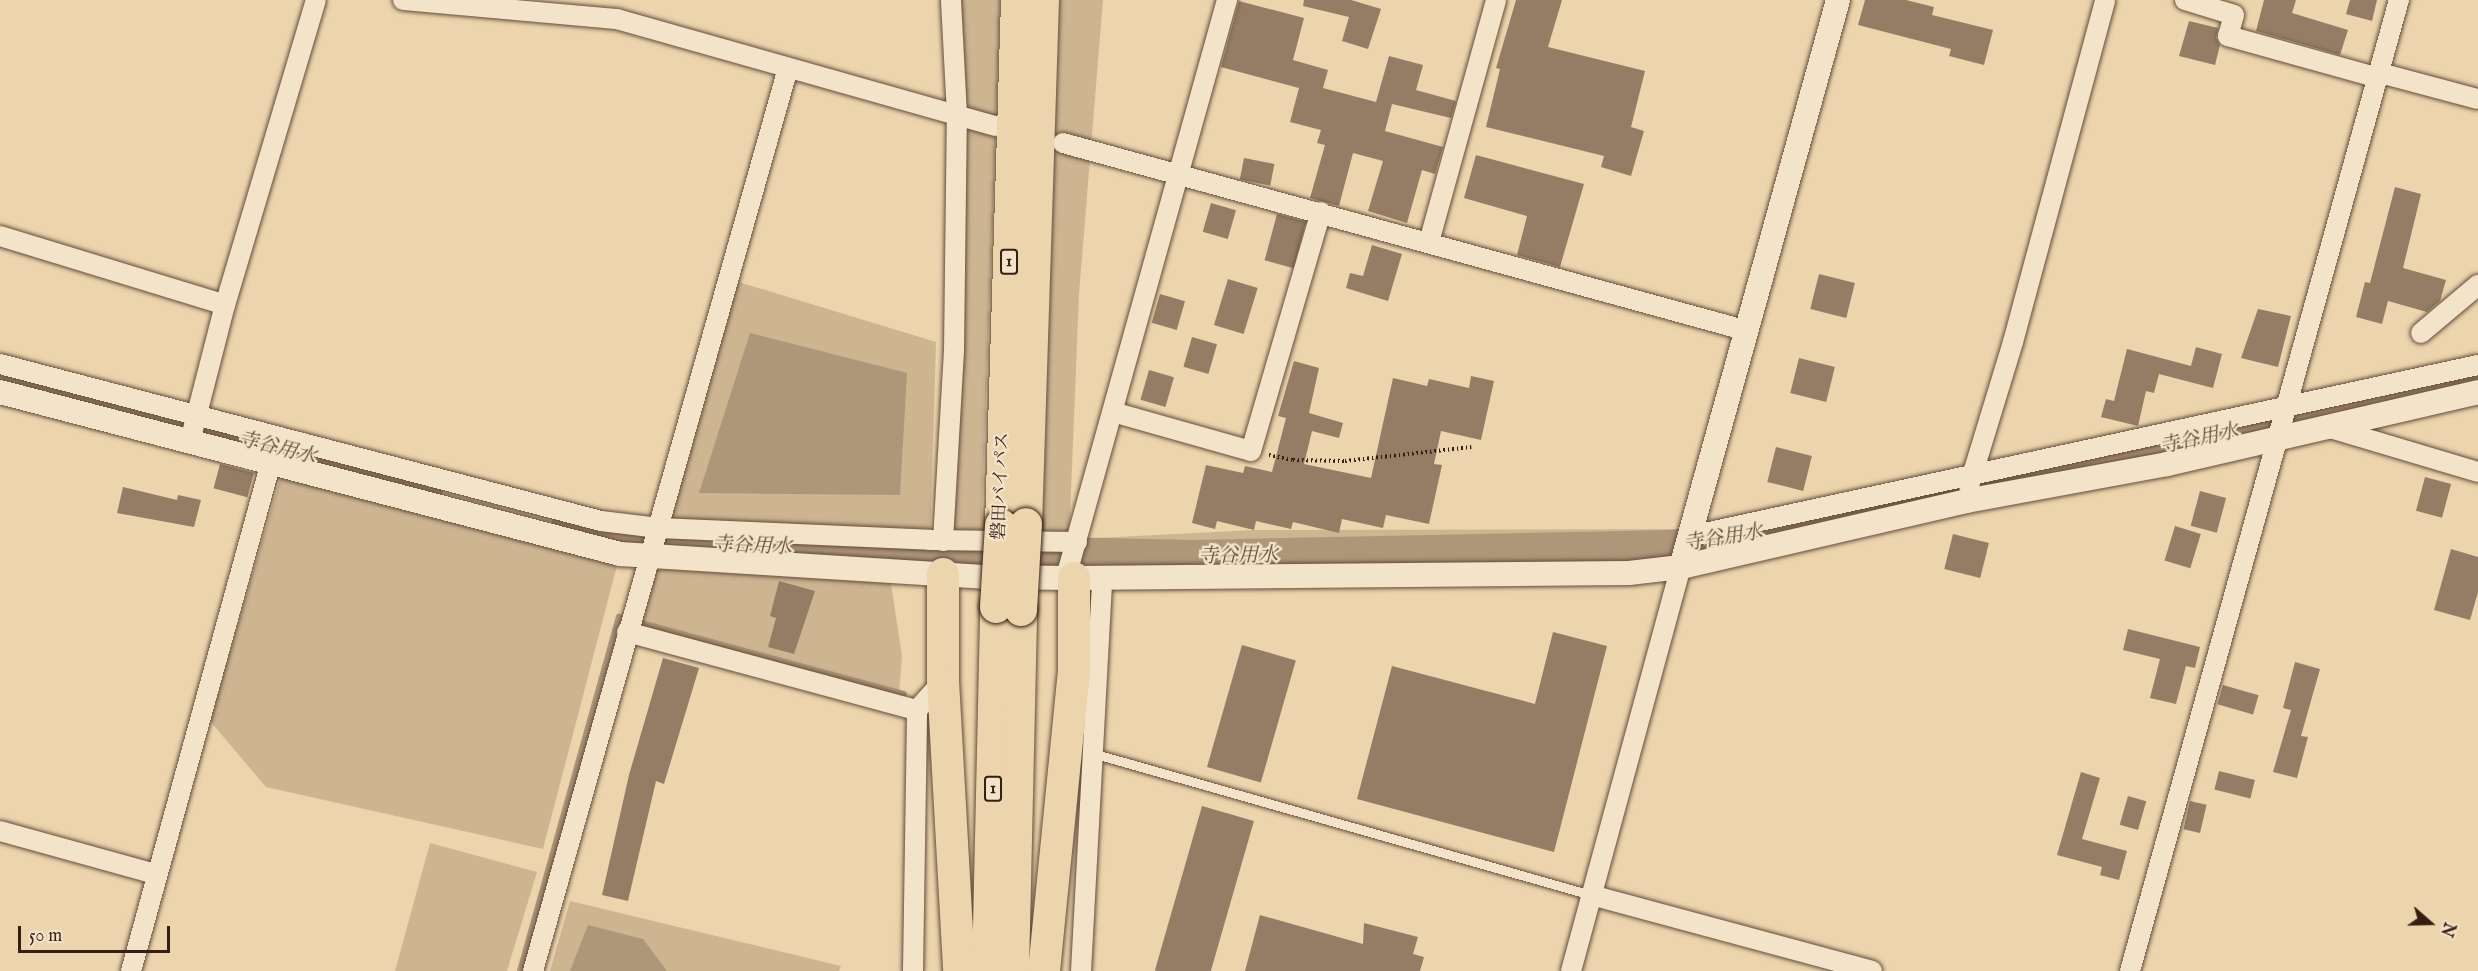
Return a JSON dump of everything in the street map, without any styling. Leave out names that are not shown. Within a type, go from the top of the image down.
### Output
[{"type":"highway","name":"磐田バイパス","points":[[1013,525],[1017,0]]},
{"type":"highway","name":"磐田バイパス","points":[[988,971],[1043,0]]},
{"type":"highway","points":[[1044,971],[1074,669],[1077,564]]},
{"type":"highway","points":[[943,574],[943,681],[958,971]]},
{"type":"highway","name":"磐田バイパス","points":[[1008,608],[1013,971]]},
{"type":"street","points":[[190,440],[225,305],[316,0]]},
{"type":"street","points":[[403,0],[616,20],[996,126]]},
{"type":"street","points":[[943,541],[954,351],[957,115],[951,0]]},
{"type":"street","points":[[1080,971],[1092,753],[1077,564],[1113,412],[1227,0]]},
{"type":"street","points":[[1429,242],[1496,0]]},
{"type":"street","points":[[1571,971],[1839,0]]},
{"type":"street","points":[[1969,488],[2013,342],[2105,0]]},
{"type":"street","points":[[2185,0],[2234,15],[2228,36],[2379,76],[2478,99]]},
{"type":"street","points":[[2130,971],[2289,407],[2399,0]]},
{"type":"street","points":[[533,971],[788,68]]},
{"type":"street","points":[[1064,143],[1748,331]]},
{"type":"street","points":[[1113,412],[1251,452],[1321,213]]},
{"type":"street","points":[[0,236],[225,305]]},
{"type":"street","points":[[2421,333],[2478,285]]},
{"type":"street","points":[[0,364],[601,521],[655,541],[943,574],[1077,564],[1629,573],[1687,549],[1969,488],[2289,407],[2478,365]]},
{"type":"street","points":[[0,392],[620,554],[655,541],[943,541],[1077,564]]},
{"type":"street","points":[[1687,549],[1969,488],[2167,464],[2321,425],[2478,392]]},
{"type":"street","points":[[2321,425],[2478,472]]},
{"type":"street","points":[[131,971],[155,874],[271,462]]},
{"type":"street","points":[[629,626],[917,710]]},
{"type":"street","points":[[913,971],[917,710],[943,681]]},
{"type":"street","points":[[0,831],[155,874]]},
{"type":"street","points":[[1591,895],[1872,971]]},
{"type":"lane","points":[[1092,753],[1591,895]]},
{"type":"path","points":[[1251,452],[1293,460],[1345,461],[1471,447]]},
{"type":"shaded area","points":[[950,0],[1000,0],[981,541],[943,541]]},
{"type":"shaded area","points":[[1059,0],[1103,0],[1079,294],[1069,541],[1042,542]]},
{"type":"shaded area","points":[[729,279],[936,342],[930,540],[662,518]]},
{"type":"shaded area","points":[[750,333],[907,373],[900,495],[699,493]]},
{"type":"shaded area","points":[[2478,366],[2478,393],[1681,567],[1102,578],[1098,538],[1254,530],[1693,529]]},
{"type":"shaded area","points":[[284,466],[620,554],[543,849],[266,787],[210,721]]},
{"type":"shaded area","points":[[647,568],[889,571],[902,656],[898,705],[627,632]]},
{"type":"shaded area","points":[[430,843],[537,872],[507,971],[395,971]]},
{"type":"shaded area","points":[[570,901],[841,966],[839,971],[550,971]]},
{"type":"shaded area","points":[[588,925],[643,939],[667,971],[570,971]]},
{"type":"building","points":[[1304,0],[1351,0],[1381,9],[1368,49],[1342,41],[1349,17],[1303,6]]},
{"type":"building","points":[[1516,0],[1562,0],[1548,47],[1645,71],[1631,127],[1644,131],[1631,176],[1601,167],[1604,156],[1486,127],[1500,69],[1496,68]]},
{"type":"building","points":[[1865,0],[1906,0],[1934,7],[1932,15],[1993,30],[1984,65],[1949,56],[1951,49],[1858,25]]},
{"type":"building","points":[[2264,0],[2296,0],[2292,13],[2348,30],[2340,55],[2256,31]]},
{"type":"building","points":[[2350,0],[2377,0],[2372,21],[2346,14]]},
{"type":"building","points":[[1239,1],[1304,18],[1293,60],[1328,70],[1323,88],[1376,102],[1389,56],[1423,65],[1416,90],[1456,101],[1451,118],[1392,104],[1385,131],[1443,147],[1435,174],[1422,170],[1407,223],[1368,211],[1383,161],[1353,153],[1339,206],[1310,198],[1325,145],[1317,143],[1321,130],[1290,122],[1299,88],[1221,67]]},
{"type":"building","points":[[2189,21],[2218,28],[2216,38],[2220,45],[2215,65],[2179,56]]},
{"type":"building","points":[[1476,155],[1584,184],[1560,267],[1517,255],[1527,216],[1464,198]]},
{"type":"building","points":[[1244,158],[1274,164],[1270,186],[1240,180]]},
{"type":"building","points":[[2395,187],[2421,194],[2403,268],[2446,280],[2440,301],[2427,312],[2388,301],[2382,324],[2356,317],[2365,282],[2370,283]]},
{"type":"building","points":[[1211,203],[1236,210],[1228,239],[1203,232]]},
{"type":"building","points":[[1277,214],[1306,222],[1294,268],[1265,260]]},
{"type":"building","points":[[1372,245],[1402,254],[1388,301],[1346,288],[1350,273],[1363,276]]},
{"type":"building","points":[[1819,274],[1855,283],[1846,318],[1810,309]]},
{"type":"building","points":[[1228,279],[1258,288],[1244,334],[1214,325]]},
{"type":"building","points":[[1160,294],[1185,301],[1177,330],[1152,323]]},
{"type":"building","points":[[2258,309],[2291,316],[2278,367],[2241,358]]},
{"type":"building","points":[[1192,337],[1217,344],[1208,374],[1183,367]]},
{"type":"building","points":[[2196,347],[2222,354],[2213,388],[2159,374],[2154,393],[2146,391],[2138,426],[2101,417],[2106,399],[2114,401],[2127,349],[2191,366]]},
{"type":"building","points":[[1799,358],[1835,367],[1826,402],[1790,393]]},
{"type":"building","points":[[1294,361],[1319,368],[1309,413],[1343,423],[1339,438],[1312,431],[1304,464],[1371,478],[1393,378],[1427,386],[1429,379],[1469,388],[1471,376],[1494,381],[1481,440],[1441,431],[1434,464],[1442,465],[1429,524],[1386,515],[1383,528],[1342,519],[1339,533],[1293,522],[1291,529],[1256,521],[1254,530],[1217,521],[1215,529],[1192,523],[1206,465],[1243,473],[1245,466],[1272,472],[1286,418],[1278,416]]},
{"type":"building","points":[[1149,370],[1174,377],[1165,407],[1140,400]]},
{"type":"building","points":[[1776,447],[1812,456],[1803,491],[1767,482]]},
{"type":"building","points":[[220,464],[254,473],[247,497],[214,488]]},
{"type":"building","points":[[2425,477],[2451,484],[2442,518],[2416,511]]},
{"type":"building","points":[[123,487],[177,500],[178,495],[201,500],[194,527],[117,513]]},
{"type":"building","points":[[2200,491],[2226,498],[2217,533],[2191,526]]},
{"type":"building","points":[[2175,526],[2201,534],[2190,568],[2164,560]]},
{"type":"building","points":[[1953,534],[1989,543],[1980,578],[1944,569]]},
{"type":"building","points":[[2451,549],[2478,557],[2478,592],[2470,620],[2434,610]]},
{"type":"building","points":[[779,581],[815,591],[794,654],[768,647],[776,618],[770,616]]},
{"type":"building","points":[[2128,629],[2200,647],[2195,668],[2186,666],[2176,704],[2150,698],[2160,659],[2123,650]]},
{"type":"building","points":[[1553,632],[1607,646],[1554,852],[1357,799],[1392,666],[1535,704]]},
{"type":"building","points":[[1242,645],[1296,660],[1261,783],[1207,767]]},
{"type":"building","points":[[663,658],[699,668],[664,784],[656,781],[628,901],[602,895],[629,775]]},
{"type":"building","points":[[2295,662],[2320,669],[2301,736],[2308,737],[2297,778],[2273,772],[2291,710],[2283,708]]},
{"type":"building","points":[[2223,685],[2259,695],[2253,714],[2217,704]]},
{"type":"building","points":[[2219,771],[2255,780],[2250,798],[2214,789]]},
{"type":"building","points":[[2081,772],[2100,778],[2082,839],[2127,851],[2119,880],[2100,875],[2102,867],[2057,855]]},
{"type":"building","points":[[2128,796],[2146,801],[2138,830],[2120,825]]},
{"type":"building","points":[[2190,801],[2207,805],[2200,833],[2183,829]]},
{"type":"building","points":[[1202,806],[1254,821],[1211,971],[1155,970]]},
{"type":"building","points":[[1260,915],[1363,944],[1364,923],[1418,937],[1413,954],[1424,957],[1420,971],[1245,971]]},
{"type":"waterway","name":"寺谷用水","points":[[0,379],[426,485]]},
{"type":"waterway","name":"寺谷用水","points":[[570,521],[636,537],[693,544],[977,553],[1192,558],[1673,548],[2478,380]]},
{"type":"waterway","points":[[520,971],[619,617],[904,694]]}]
